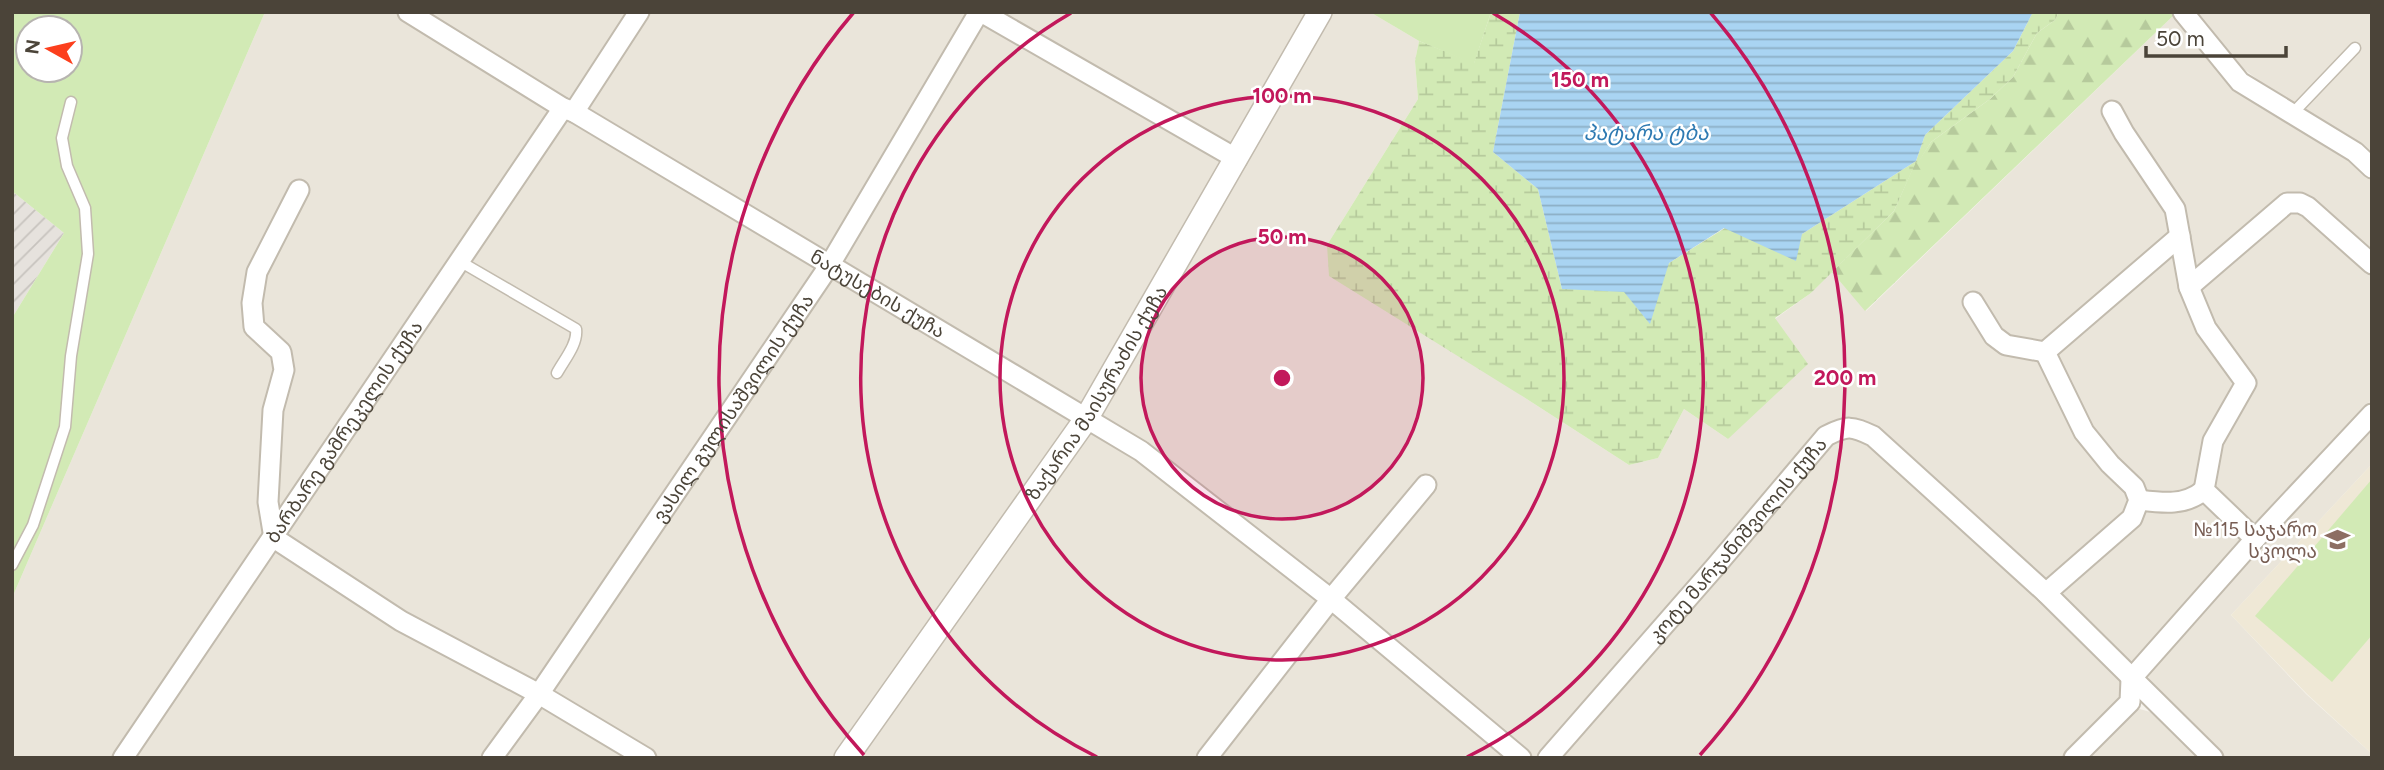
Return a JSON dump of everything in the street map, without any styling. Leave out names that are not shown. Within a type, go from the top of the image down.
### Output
[{"type":"street","name":"ნატუსების ქუჩა","points":[[408,12],[1141,451],[1331,599],[1521,758]]},
{"type":"street","name":"ბარბარე გამრეკელის ქუჩა","points":[[123,758],[461,262],[639,12]]},
{"type":"street","points":[[980,12],[1237,159]]},
{"type":"street","name":"ვასილ გულისაშვილის ქუჩა","points":[[492,758],[539,694],[829,266],[980,12]]},
{"type":"street","name":"ზაქარია მაისურაძის ქუჩა","points":[[846,758],[1086,419],[1320,12]]},
{"type":"street","points":[[2183,12],[2240,82],[2355,152],[2372,168]]},
{"type":"street","points":[[2112,111],[2175,209],[2189,286],[2206,328],[2246,383],[2213,441],[2204,490],[2193,499],[2164,503],[2139,500]]},
{"type":"street","points":[[299,190],[257,272],[252,303],[254,327],[281,352],[284,370],[273,410],[268,502],[274,537],[401,621],[539,694],[646,758]]},
{"type":"street","points":[[2189,286],[2287,203],[2308,207],[2372,264]]},
{"type":"street","points":[[2045,352],[2180,236]]},
{"type":"street","points":[[1973,302],[1994,336],[2006,345],[2045,352]]},
{"type":"street","points":[[2045,352],[2084,432],[2110,464],[2134,487],[2139,500],[2132,518],[2046,593]]},
{"type":"street","points":[[2074,758],[2130,702],[2131,679],[2255,539],[2370,418]]},
{"type":"street","name":"კოტე მარჯანიშვილის ქუჩა","points":[[1548,758],[1716,567],[1826,436],[1844,427],[1855,428],[1873,436],[2046,593],[2213,758]]},
{"type":"street","points":[[1207,758],[1331,599],[1426,485]]},
{"type":"street","points":[[2204,490],[2255,539]]},
{"type":"lane","points":[[2292,114],[2355,48]]},
{"type":"lane","points":[[12,565],[33,525],[65,428],[71,356],[88,254],[85,208],[67,166],[62,138],[71,102]]},
{"type":"lane","points":[[461,262],[576,329],[574,342],[557,373]]},
{"type":"shaded area","points":[[265,12],[1312,12],[1076,427],[841,758],[12,758],[12,598]]},
{"type":"shaded area","points":[[1332,12],[1370,12],[1419,41],[1415,61],[1418,99],[1327,245],[1522,396],[1629,465],[1658,458],[1684,409],[1728,439],[1775,319],[1811,293],[1832,272],[1866,311],[2174,15],[2241,87],[2372,174],[2372,399],[2135,662],[2126,700],[2067,758],[1530,758],[1100,417]]},
{"type":"shaded area","points":[[2196,12],[2372,12],[2372,163],[2231,59]]},
{"type":"shaded area","points":[[12,191],[64,233],[12,318]]},
{"type":"shaded area","points":[[2372,420],[2372,464],[2231,615],[2306,694],[2372,754],[2372,758],[2226,758],[2149,682],[2147,669]]},
{"type":"shaded area","points":[[1095,429],[1138,457],[1516,758],[856,758],[1086,434]]},
{"type":"shaded area","name":"№115 საჯარო სკოლა","points":[[2372,464],[2372,754],[2307,694],[2231,615]]},
{"type":"shaded area","points":[[2136,708],[2154,713],[2203,758],[2085,758]]},
{"type":"green space","points":[[12,12],[265,12],[12,598],[12,318],[64,233],[12,191]]},
{"type":"green space","points":[[1370,12],[1491,12],[1474,64],[1419,41]]},
{"type":"green space","points":[[1491,12],[1520,12],[1493,152],[1538,189],[1562,289],[1669,263],[1725,228],[1802,234],[1916,161],[1925,135],[2013,51],[2033,12],[2059,12],[2055,20],[2037,33],[2013,77],[1990,99],[1931,142],[1918,163],[1916,162],[1894,211],[1811,293],[1775,318],[1808,364],[1728,439],[1684,409],[1658,458],[1629,465],[1329,276],[1327,245],[1418,99],[1415,61],[1419,41],[1474,63]]},
{"type":"green space","points":[[2059,12],[2173,12],[2174,15],[1865,311],[1832,272],[1894,211],[1916,161],[1918,162],[1931,142],[1990,99],[2013,77],[2037,33],[2055,20]]},
{"type":"green space","points":[[2372,479],[2372,635],[2332,682],[2255,616]]},
{"type":"water","name":"პატარა ტბა","points":[[1520,12],[2033,12],[2013,51],[1925,135],[1916,161],[1802,234],[1796,261],[1724,228],[1669,263],[1650,324],[1624,292],[1562,289],[1538,189],[1493,152]]},
{"type":"place","name":"№115 საჯარო სკოლა","points":[[2337,540]]}]
